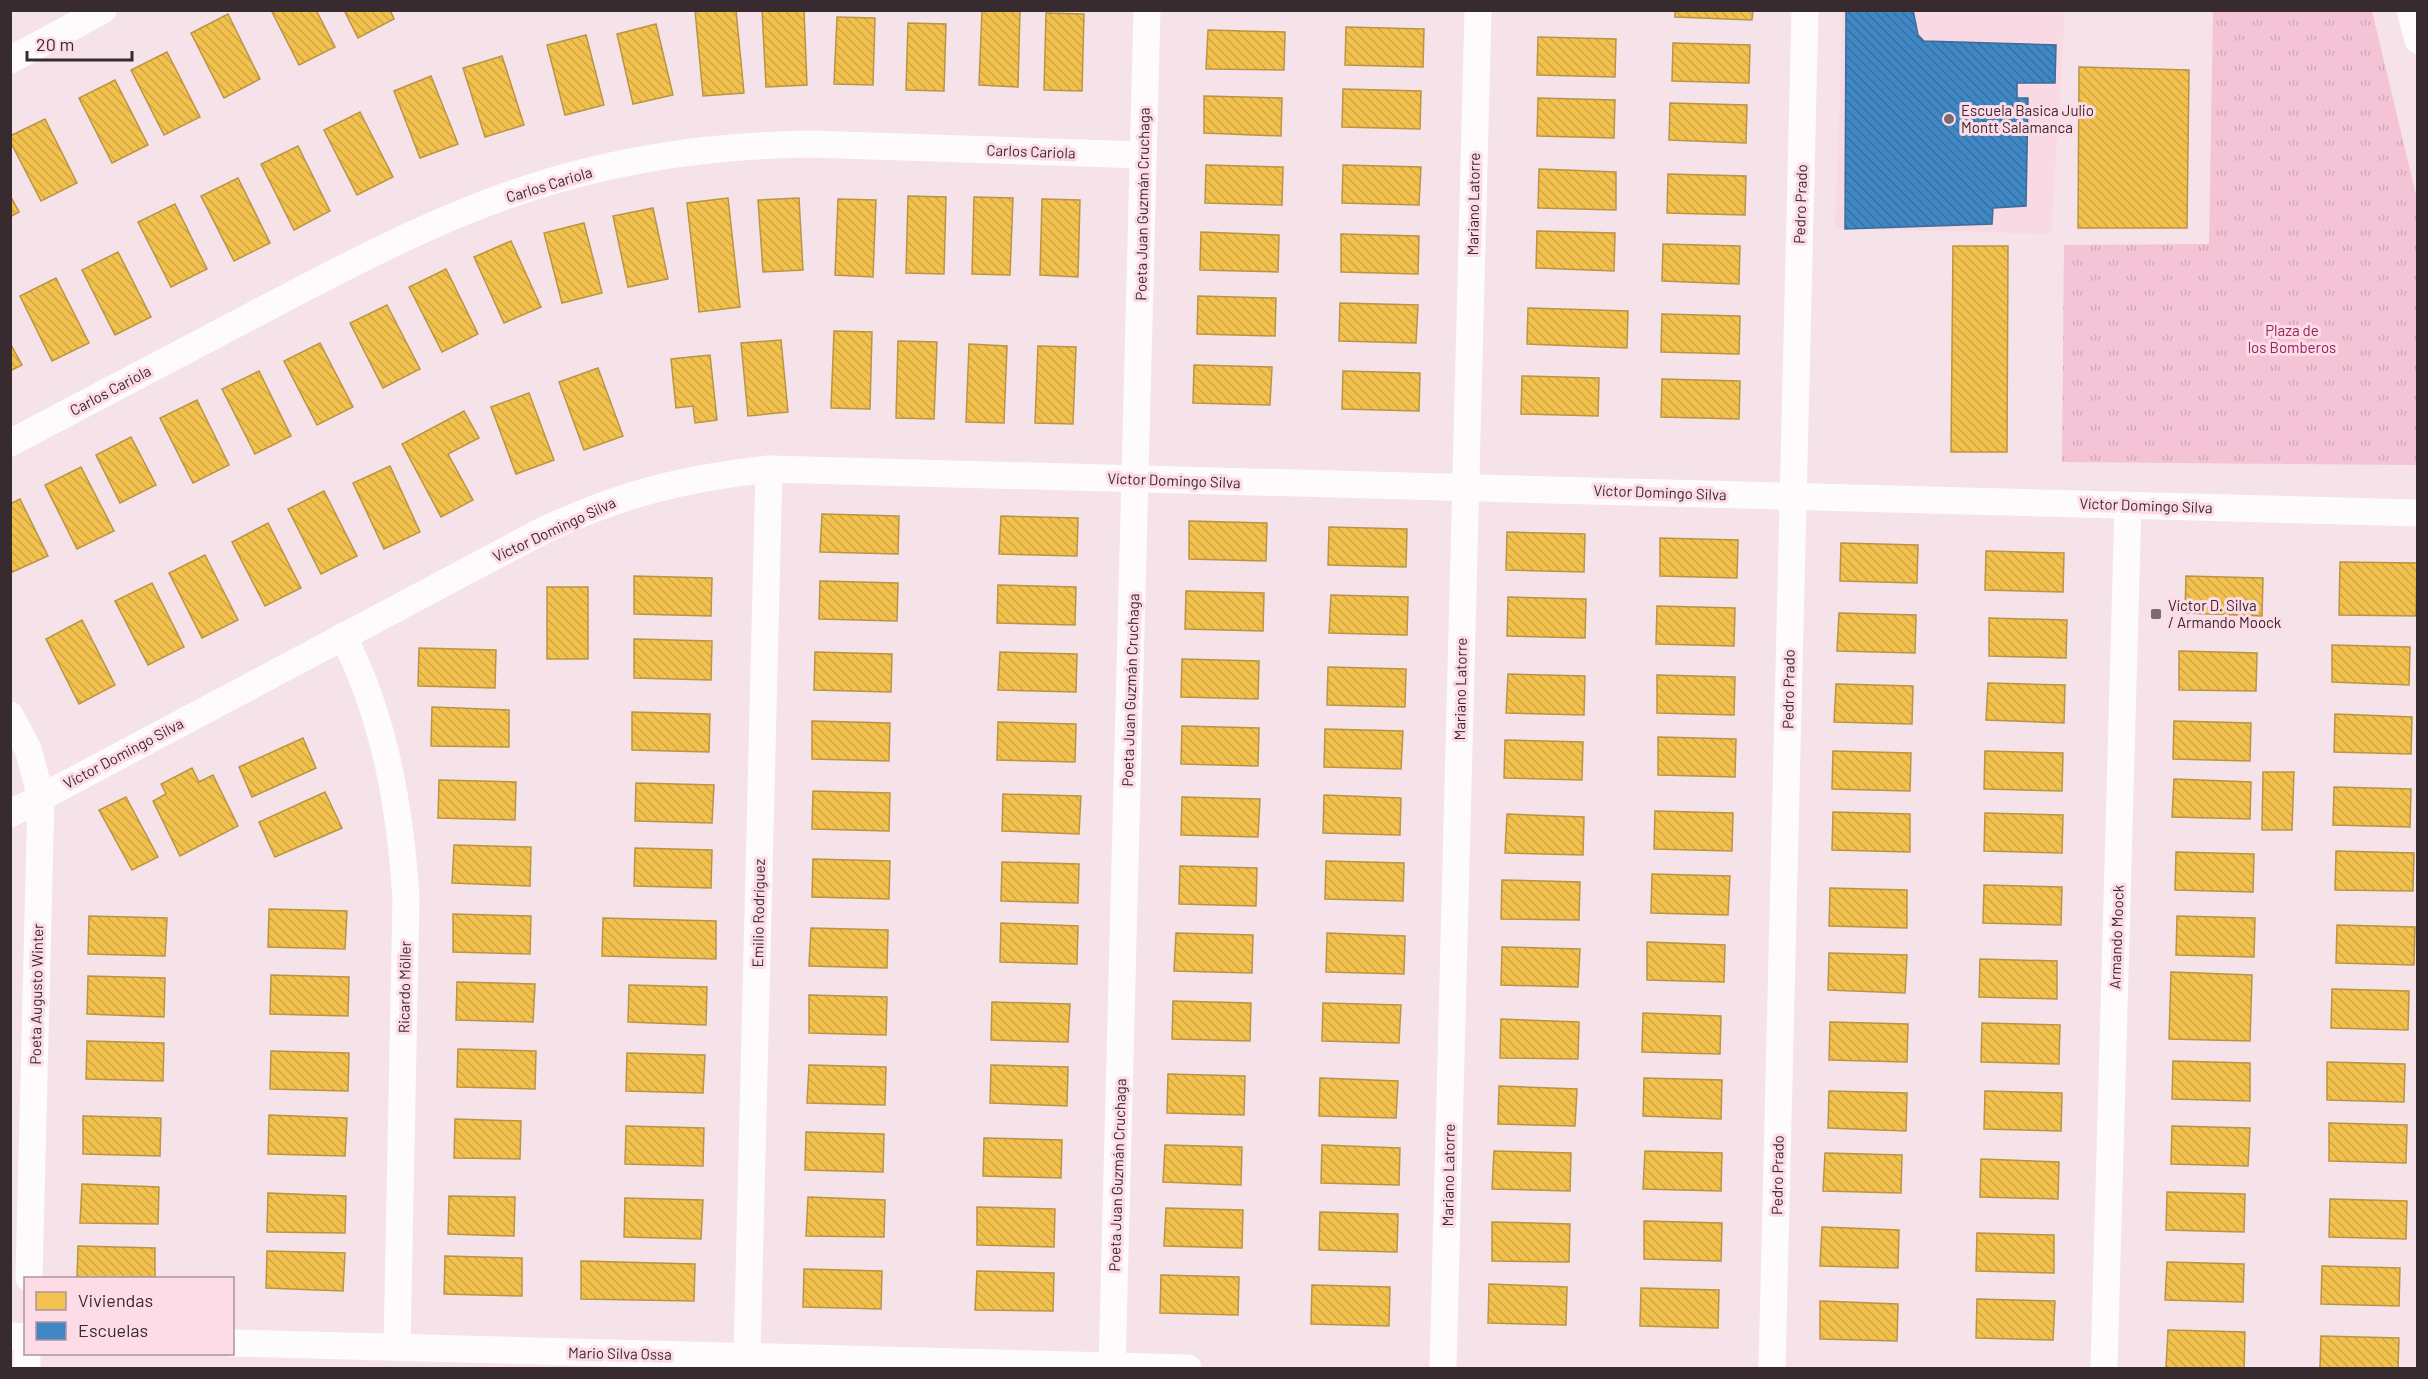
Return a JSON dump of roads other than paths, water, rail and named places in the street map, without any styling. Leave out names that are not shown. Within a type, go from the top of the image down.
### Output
[{"type":"street","points":[[10,60],[103,10]]},
{"type":"street","name":"Poeta Juan Guzmán Cruchaga","points":[[1112,1367],[1147,10]]},
{"type":"street","name":"Mariano Latorre","points":[[1443,1368],[1478,10]]},
{"type":"street","name":"Pedro Prado","points":[[1772,1368],[1805,10]]},
{"type":"street","points":[[2410,10],[2418,40]]},
{"type":"street","name":"Carlos Cariola","points":[[10,443],[360,259],[422,229],[486,203],[552,181],[605,167],[659,156],[762,145],[811,144],[1143,155]]},
{"type":"street","name":"Víctor Domingo Silva","points":[[10,814],[544,530],[584,511],[626,496],[668,484],[718,474],[769,469],[2418,513]]},
{"type":"street","name":"Emilio Rodríguez","points":[[747,1356],[769,469]]},
{"type":"street","name":"Armando Moock","points":[[2104,1368],[2128,505]]},
{"type":"street","name":"Ricardo Möller","points":[[343,636],[362,674],[381,731],[395,790],[402,844],[406,898],[397,1347]]},
{"type":"street","name":"Poeta Augusto Winter","points":[[10,715],[28,749],[41,797],[29,1277]]},
{"type":"street","name":"Mario Silva Ossa","points":[[234,1343],[1188,1368]]},
{"type":"place","name":"Escuela Basica Julio Montt Salamanca","points":[[1949,119]]},
{"type":"place","name":"Víctor D. Silva / Armando Moock","points":[[2156,614]]},
{"type":"park label","name":"Plaza de los Bomberos","points":[[2292,338]]}]
